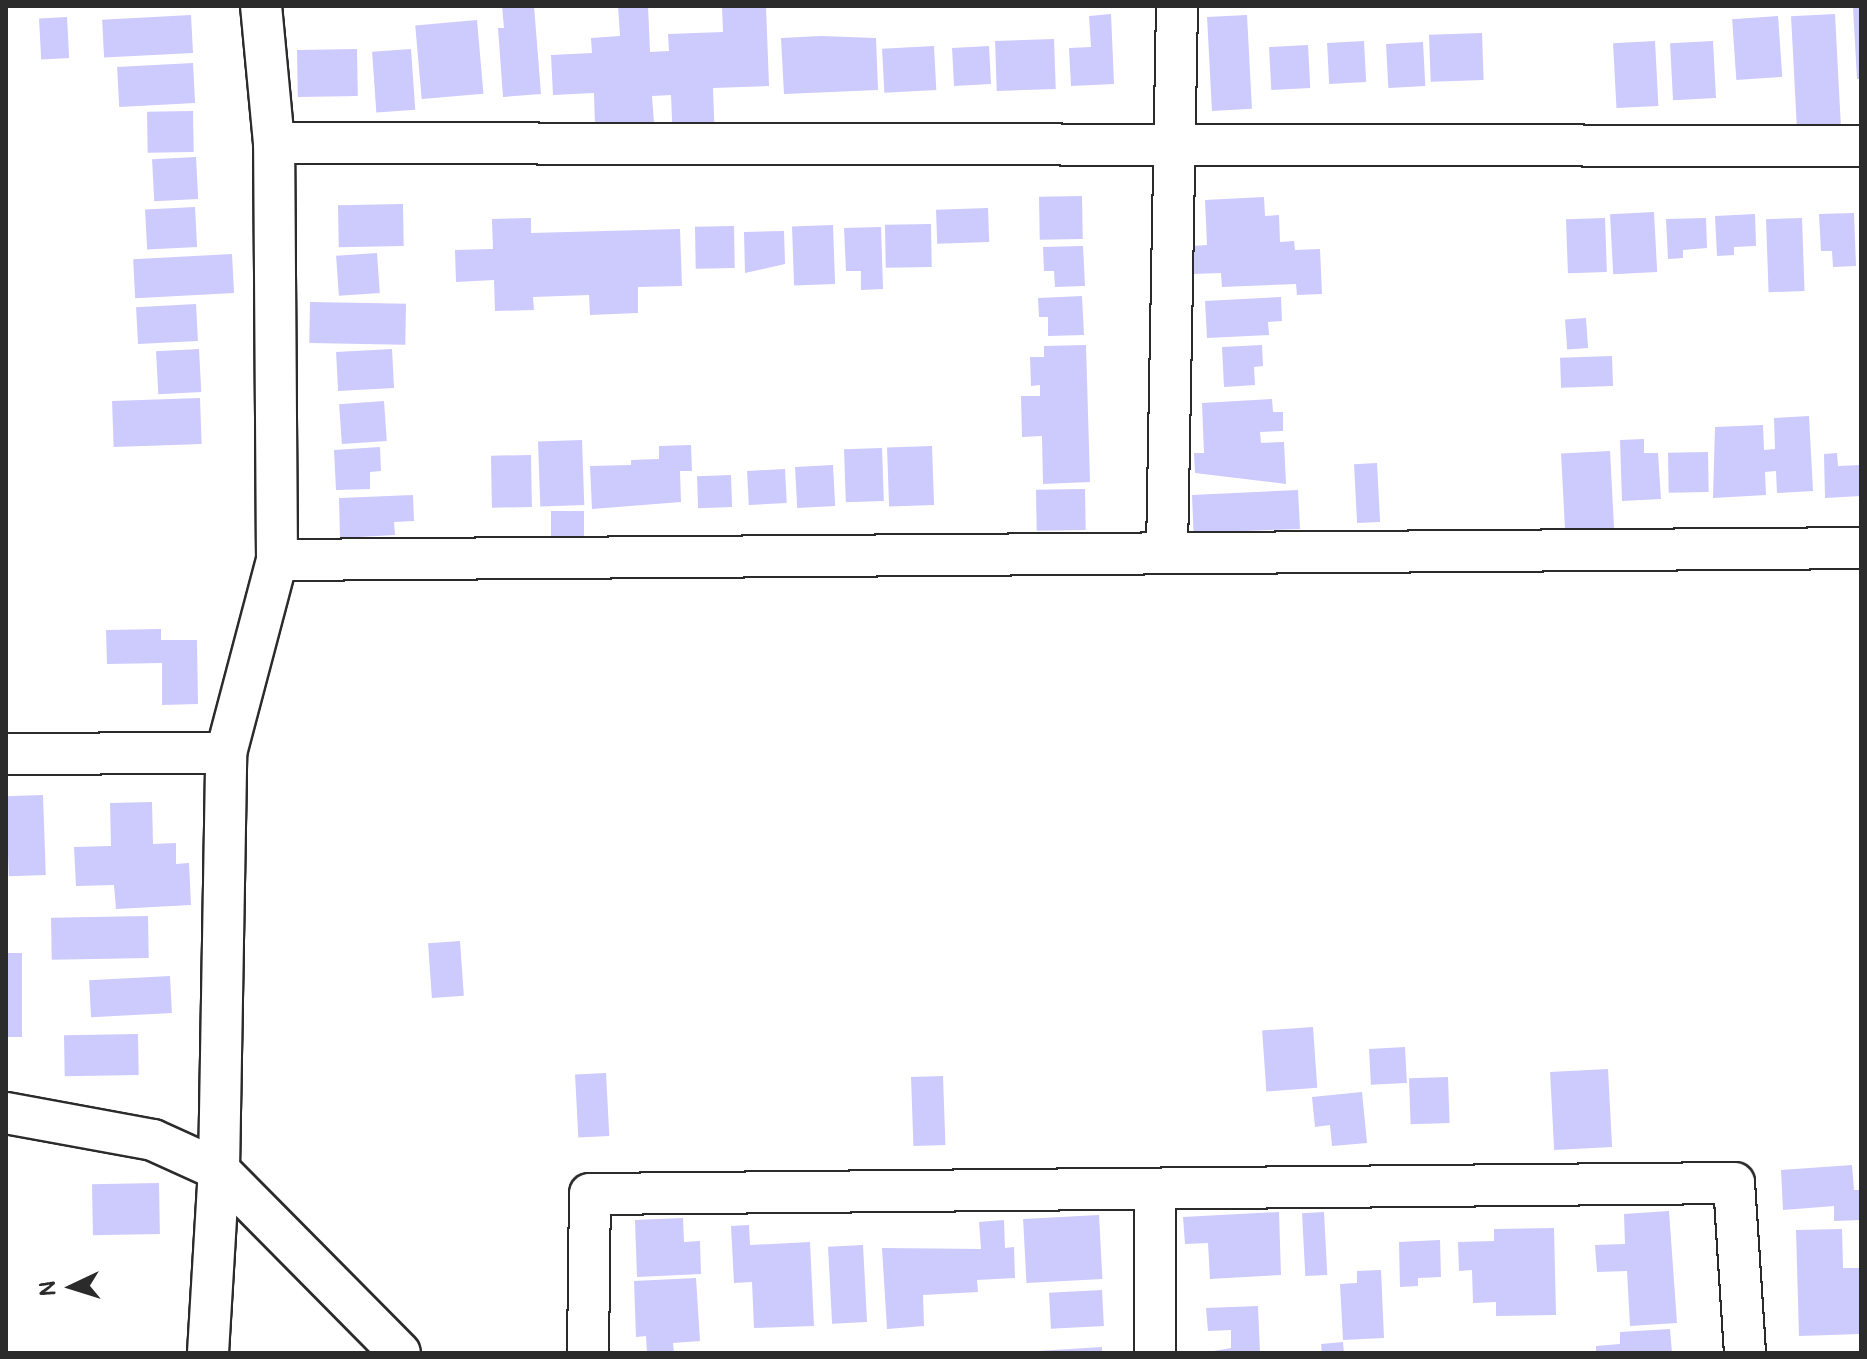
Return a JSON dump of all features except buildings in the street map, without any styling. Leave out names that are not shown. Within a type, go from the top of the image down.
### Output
[{"type":"street","points":[[208,1353],[219,1170],[226,753],[277,560],[274,143],[261,6]]},
{"type":"street","points":[[1167,551],[1177,6]]},
{"type":"street","points":[[274,143],[1861,146]]},
{"type":"street","points":[[277,560],[1861,548]]},
{"type":"street","points":[[6,754],[226,753]]},
{"type":"street","points":[[6,1113],[153,1140],[219,1170],[400,1353]]},
{"type":"street","points":[[588,1353],[590,1194],[1734,1183],[1745,1353]]},
{"type":"street","points":[[1155,1190],[1155,1353]]}]
